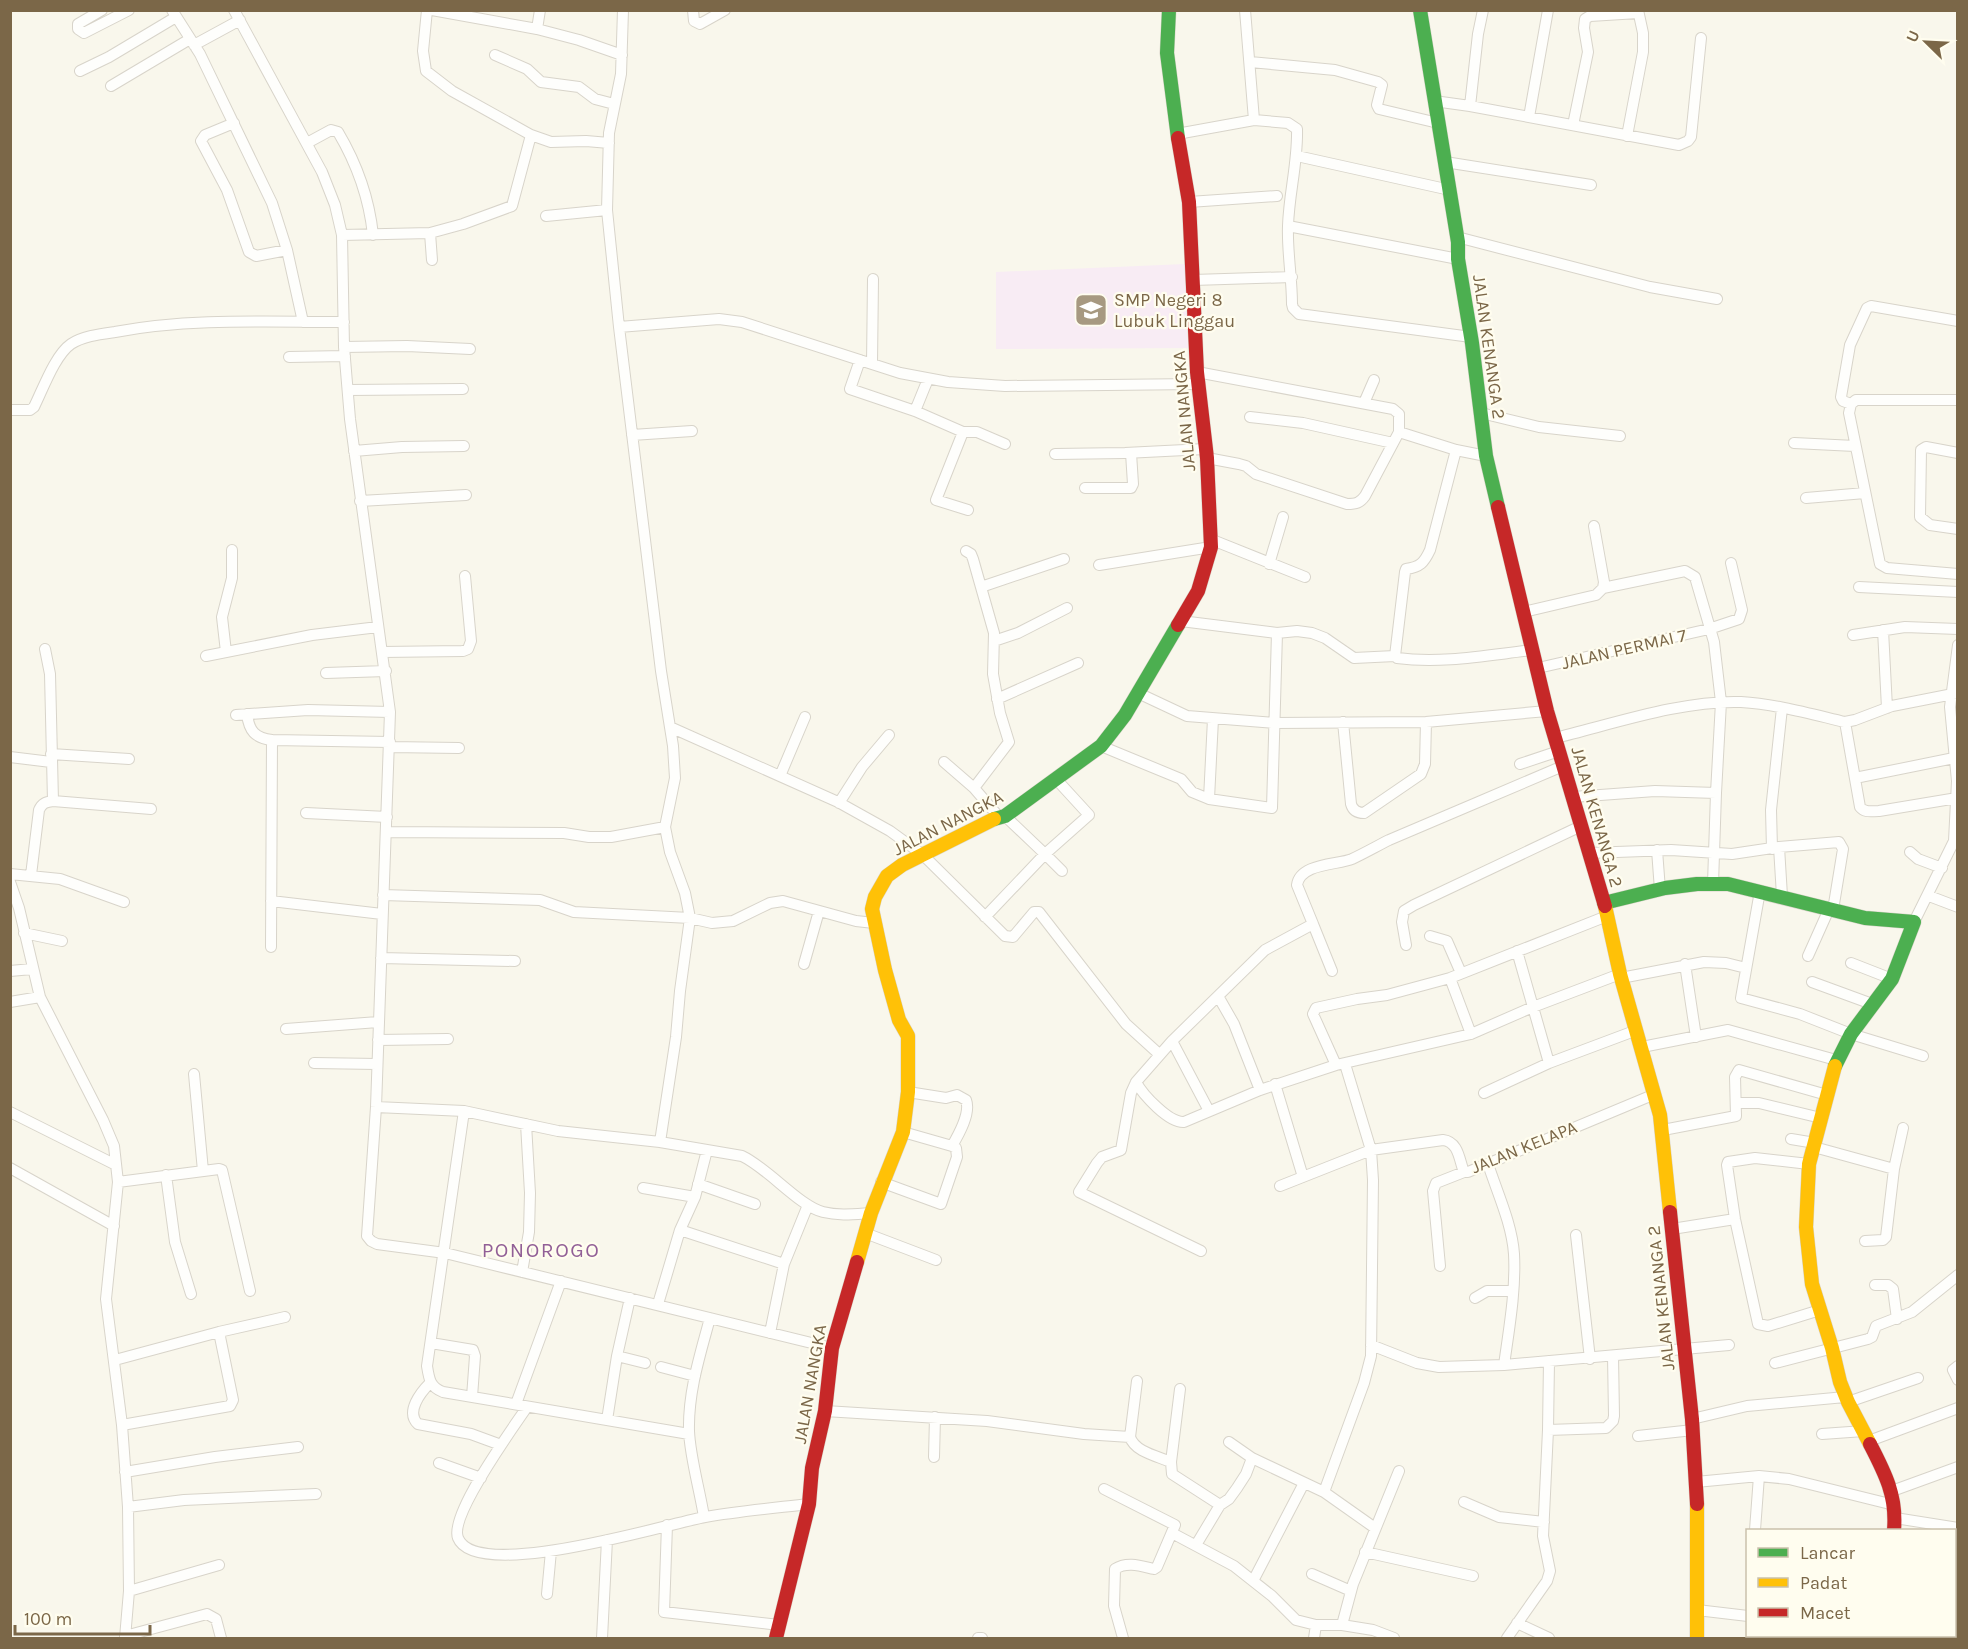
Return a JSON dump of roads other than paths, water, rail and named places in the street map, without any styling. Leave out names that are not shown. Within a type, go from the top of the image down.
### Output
[{"type":"street","points":[[102,10],[78,24],[78,29],[84,33],[129,10]]},
{"type":"street","points":[[427,10],[423,51],[426,71],[452,91],[531,135],[551,142],[609,143]]},
{"type":"street","points":[[432,10],[537,29],[622,55]]},
{"type":"street","points":[[537,29],[540,10]]},
{"type":"street","points":[[623,10],[621,74],[609,143],[607,210],[619,327],[675,778],[665,827],[670,852],[686,893],[690,918],[676,1037],[660,1142]]},
{"type":"street","points":[[693,10],[694,21],[700,24],[725,10]]},
{"type":"street","name":"JALAN NANGKA","points":[[777,1632],[809,1504],[812,1468],[825,1411],[832,1348],[881,1182],[903,1132],[908,1092],[908,1036],[899,1020],[874,923],[872,909],[879,887],[887,876],[923,855],[1002,817],[1101,746],[1138,693],[1198,591],[1210,543],[1206,454],[1197,378],[1189,202],[1177,134],[1167,53],[1169,10]]},
{"type":"street","points":[[1245,10],[1254,120]]},
{"type":"street","name":"JALAN KENANGA 2","points":[[1420,10],[1457,237],[1458,259],[1471,337],[1486,456],[1547,711],[1605,910],[1663,1130],[1696,1482],[1697,1638]]},
{"type":"street","points":[[1470,106],[1483,10]]},
{"type":"street","points":[[1529,117],[1548,10]]},
{"type":"street","points":[[1574,125],[1588,52],[1584,28],[1585,19],[1590,16],[1638,12],[1643,33],[1643,52],[1627,136]]},
{"type":"street","points":[[80,71],[109,57],[174,14],[192,42],[272,203],[287,250],[303,322]]},
{"type":"street","points":[[111,86],[237,15],[330,190],[342,235],[345,351],[354,451],[390,712],[376,1107],[367,1236],[370,1241],[377,1244],[445,1253],[832,1348]]},
{"type":"street","points":[[1434,101],[1679,145],[1691,137],[1701,38]]},
{"type":"street","points":[[495,55],[527,69],[541,82],[579,87],[595,99],[614,104]]},
{"type":"street","points":[[1250,62],[1335,70],[1378,82],[1382,85],[1377,105],[1379,109],[1438,123]]},
{"type":"street","points":[[1177,134],[1254,120],[1288,123],[1297,129],[1297,156],[1288,226],[1293,308],[1304,315],[1471,337]]},
{"type":"street","points":[[234,123],[206,135],[201,141],[227,190],[249,252],[256,256],[287,250]]},
{"type":"street","points":[[307,143],[331,130],[338,132],[363,184],[370,209],[373,235]]},
{"type":"street","points":[[342,235],[430,233],[512,206],[531,135]]},
{"type":"street","points":[[1297,156],[1449,190]]},
{"type":"street","points":[[1445,162],[1591,185]]},
{"type":"street","points":[[1189,202],[1277,196]]},
{"type":"street","points":[[546,216],[607,210]]},
{"type":"street","points":[[1288,226],[1458,259]]},
{"type":"street","points":[[430,233],[432,260]]},
{"type":"street","points":[[1457,237],[1650,287],[1717,299]]},
{"type":"street","points":[[1193,280],[1292,277]]},
{"type":"street","points":[[872,364],[873,279]]},
{"type":"street","points":[[1851,404],[1843,401],[1841,397],[1850,345],[1867,308],[1871,306],[1958,321]]},
{"type":"street","points":[[619,327],[718,319],[742,322],[872,364],[927,379],[1005,386],[1197,378],[1364,403],[1398,411],[1399,432],[1365,496],[1361,502],[1355,504],[1347,504],[1256,474],[1246,466],[1206,454],[1055,454]]},
{"type":"street","points":[[10,410],[30,410],[34,407],[63,351],[73,343],[97,335],[150,326],[242,322],[344,322]]},
{"type":"street","points":[[290,357],[407,346],[470,349]]},
{"type":"street","points":[[860,360],[850,389],[915,411],[963,432],[977,432],[1005,444]]},
{"type":"street","points":[[915,411],[927,379]]},
{"type":"street","points":[[1364,403],[1374,380]]},
{"type":"street","points":[[348,390],[463,389]]},
{"type":"street","points":[[1958,400],[1856,400],[1851,404],[1849,413],[1879,561],[1883,567],[1958,573]]},
{"type":"street","points":[[1481,413],[1539,427],[1620,436]]},
{"type":"street","points":[[1250,417],[1303,423],[1393,443]]},
{"type":"street","points":[[632,435],[692,431]]},
{"type":"street","points":[[963,432],[936,500],[968,510]]},
{"type":"street","points":[[1399,432],[1456,450],[1486,456]]},
{"type":"street","points":[[1794,443],[1855,446]]},
{"type":"street","points":[[354,451],[402,447],[464,446]]},
{"type":"street","points":[[1958,453],[1926,447],[1921,450],[1920,517],[1930,525],[1958,529]]},
{"type":"street","points":[[1395,656],[1405,572],[1406,569],[1419,566],[1430,550],[1456,450]]},
{"type":"street","points":[[1085,488],[1131,488],[1133,484],[1131,453]]},
{"type":"street","points":[[1806,498],[1864,493]]},
{"type":"street","points":[[360,501],[466,495]]},
{"type":"street","points":[[1269,564],[1283,518]]},
{"type":"street","points":[[1594,526],[1604,582],[1603,588]]},
{"type":"street","points":[[1099,565],[1210,543],[1305,578]]},
{"type":"street","points":[[226,652],[222,616],[232,578],[232,550]]},
{"type":"street","points":[[966,551],[973,559],[994,640],[993,674],[997,699],[1009,742],[974,788]]},
{"type":"street","points":[[981,587],[1064,559]]},
{"type":"street","name":"JALAN PERMAI 7","points":[[1538,668],[1709,629],[1739,619],[1742,610],[1731,563]]},
{"type":"street","points":[[1524,612],[1596,595],[1603,588],[1685,571],[1695,577],[1717,661],[1721,702],[1713,884]]},
{"type":"street","points":[[382,652],[463,651],[468,649],[471,641],[465,576]]},
{"type":"street","points":[[1859,587],[1958,592]]},
{"type":"street","points":[[994,640],[1018,633],[1067,609]]},
{"type":"street","points":[[1181,621],[1277,633],[1297,631],[1312,633],[1324,638],[1354,658],[1395,656],[1410,659],[1446,659],[1533,650]]},
{"type":"street","points":[[206,656],[312,635],[378,627]]},
{"type":"street","points":[[1853,635],[1909,627],[1958,629]]},
{"type":"street","points":[[1883,630],[1887,708]]},
{"type":"street","points":[[1101,746],[1181,779],[1192,792],[1209,799],[1272,808],[1277,633]]},
{"type":"street","points":[[1894,1518],[1892,1491],[1847,1400],[1812,1284],[1806,1227],[1809,1164],[1836,1060],[1851,1034],[1892,979],[1914,922],[1929,896],[1954,841],[1957,798],[1954,758],[1954,693],[1957,648]]},
{"type":"street","points":[[45,649],[50,674],[53,801]]},
{"type":"street","points":[[997,699],[1078,663]]},
{"type":"street","points":[[326,673],[386,671]]},
{"type":"street","points":[[1138,693],[1187,716],[1275,723],[1426,722],[1547,711]]},
{"type":"street","points":[[1520,764],[1557,744],[1677,708],[1721,702],[1742,702],[1845,722],[1887,708],[1954,693]]},
{"type":"street","points":[[1782,708],[1771,810],[1782,896]]},
{"type":"street","points":[[390,712],[308,710],[241,715],[252,733],[261,739],[459,748]]},
{"type":"street","points":[[780,776],[805,717]]},
{"type":"street","points":[[1209,799],[1213,719]]},
{"type":"street","points":[[1343,722],[1351,804],[1355,811],[1360,813],[1364,813],[1421,774],[1425,764],[1426,722]]},
{"type":"street","points":[[1845,722],[1860,807],[1866,812],[1957,798]]},
{"type":"street","points":[[670,727],[839,803],[890,831],[923,855],[1005,936],[1011,938],[1034,912],[1039,912],[1126,1023],[1159,1054]]},
{"type":"street","points":[[839,803],[862,767],[889,735]]},
{"type":"street","points":[[271,947],[272,740]]},
{"type":"street","points":[[10,757],[129,759]]},
{"type":"street","points":[[1855,778],[1954,758]]},
{"type":"street","points":[[944,762],[1062,870]]},
{"type":"street","points":[[1332,971],[1297,885],[1301,875],[1335,861],[1350,860],[1388,841],[1563,766]]},
{"type":"street","points":[[985,917],[1045,854],[1089,815],[1056,779]]},
{"type":"street","points":[[1573,797],[1655,791],[1716,793]]},
{"type":"street","points":[[31,875],[41,805],[53,801],[151,809]]},
{"type":"street","points":[[306,813],[387,817]]},
{"type":"street","points":[[1406,945],[1402,922],[1404,911],[1581,826]]},
{"type":"street","points":[[386,832],[564,833],[589,837],[611,837],[665,827]]},
{"type":"street","points":[[1589,853],[1657,850],[1732,854],[1833,842],[1842,844],[1843,849],[1831,910],[1808,956]]},
{"type":"street","points":[[1657,850],[1660,890]]},
{"type":"street","points":[[1910,852],[1918,859],[1942,868]]},
{"type":"street","points":[[10,874],[60,879],[124,902]]},
{"type":"street","points":[[10,882],[19,908],[40,997],[104,1120],[114,1146],[118,1182],[106,1288],[122,1425],[128,1507],[129,1591],[125,1637],[207,1614],[216,1618],[221,1638]]},
{"type":"street","points":[[1324,1492],[1364,1383],[1371,1356],[1373,1180],[1371,1150],[1340,1064],[1313,1014],[1316,1008],[1386,995],[1450,978],[1517,951],[1605,910],[1626,896],[1660,890],[1713,884],[1740,885],[1865,918],[1914,922]]},
{"type":"street","points":[[1760,891],[1741,998],[1800,1014],[1851,1034],[1923,1056]]},
{"type":"street","points":[[383,895],[540,900],[574,912],[690,918],[712,923],[723,923],[783,901],[856,921],[874,923]]},
{"type":"street","points":[[1929,896],[1958,907]]},
{"type":"street","points":[[271,901],[382,914]]},
{"type":"street","points":[[804,964],[819,911]]},
{"type":"street","points":[[1200,1251],[1078,1192],[1102,1157],[1121,1150],[1131,1093],[1136,1082],[1159,1054],[1265,950],[1313,924]]},
{"type":"street","points":[[24,933],[62,940]]},
{"type":"street","points":[[1430,936],[1447,941],[1461,973]]},
{"type":"street","points":[[1517,951],[1549,1063]]},
{"type":"street","points":[[381,958],[514,961]]},
{"type":"street","points":[[1136,1082],[1151,1101],[1176,1121],[1184,1122],[1275,1084],[1340,1064],[1471,1034],[1533,1007],[1621,976],[1714,961],[1746,968]]},
{"type":"street","points":[[1851,963],[1892,979]]},
{"type":"street","points":[[1685,964],[1696,1037]]},
{"type":"street","points":[[10,971],[32,969]]},
{"type":"street","points":[[1450,978],[1471,1034]]},
{"type":"street","points":[[1812,982],[1872,1004]]},
{"type":"street","points":[[1218,996],[1234,1024],[1260,1090]]},
{"type":"street","points":[[10,1002],[40,997]]},
{"type":"street","points":[[286,1029],[378,1022]]},
{"type":"street","points":[[1484,1093],[1549,1063],[1638,1030]]},
{"type":"street","points":[[1642,1047],[1721,1030],[1733,1030],[1836,1060]]},
{"type":"street","points":[[378,1040],[448,1039]]},
{"type":"street","points":[[1172,1041],[1209,1111]]},
{"type":"street","points":[[314,1063],[377,1064]]},
{"type":"street","points":[[1663,1130],[1734,1118],[1737,1113],[1735,1077],[1736,1072],[1739,1071],[1827,1095]]},
{"type":"street","points":[[194,1074],[202,1171]]},
{"type":"street","points":[[1275,1084],[1303,1177]]},
{"type":"street","points":[[908,1092],[946,1098],[957,1095],[966,1100],[968,1106],[952,1146]]},
{"type":"street","name":"JALAN KELAPA","points":[[1371,1150],[1448,1141],[1457,1150],[1464,1172],[1477,1169],[1655,1094]]},
{"type":"street","points":[[1737,1103],[1758,1103],[1821,1118]]},
{"type":"street","points":[[376,1107],[464,1111],[558,1131],[660,1142],[742,1156],[752,1161],[808,1205],[821,1212],[837,1215],[871,1213]]},
{"type":"street","points":[[464,1111],[427,1366],[430,1383],[435,1389],[443,1392],[689,1434]]},
{"type":"street","points":[[10,1112],[116,1165]]},
{"type":"street","points":[[522,1272],[529,1232],[530,1193],[526,1124]]},
{"type":"street","points":[[1865,1241],[1883,1240],[1886,1237],[1894,1169],[1903,1128]]},
{"type":"street","points":[[881,1182],[941,1204],[957,1157],[956,1148],[903,1132]]},
{"type":"street","points":[[1791,1139],[1894,1169]]},
{"type":"street","points":[[658,1304],[680,1230],[695,1197],[707,1150]]},
{"type":"street","points":[[1280,1186],[1371,1150]]},
{"type":"street","points":[[1809,1164],[1755,1158],[1728,1162],[1727,1165],[1735,1219],[1758,1324],[1768,1326],[1820,1310]]},
{"type":"street","points":[[1488,1164],[1513,1247],[1512,1291],[1504,1365]]},
{"type":"street","points":[[10,1168],[114,1226]]},
{"type":"street","points":[[118,1182],[222,1170],[250,1291]]},
{"type":"street","points":[[1440,1266],[1433,1191],[1436,1183],[1464,1172]]},
{"type":"street","points":[[166,1175],[175,1242],[191,1294]]},
{"type":"street","points":[[698,1184],[754,1204]]},
{"type":"street","points":[[643,1188],[695,1197]]},
{"type":"street","points":[[770,1333],[784,1264],[808,1205]]},
{"type":"street","points":[[1672,1229],[1735,1219]]},
{"type":"street","points":[[680,1230],[784,1264]]},
{"type":"street","points":[[865,1233],[936,1260]]},
{"type":"street","points":[[1576,1235],[1590,1359]]},
{"type":"street","points":[[1775,1363],[1868,1340],[1878,1325],[1912,1312],[1958,1275]]},
{"type":"street","points":[[516,1404],[561,1281]]},
{"type":"street","points":[[1875,1285],[1888,1285],[1893,1289],[1897,1319]]},
{"type":"street","points":[[1475,1298],[1486,1291],[1512,1291]]},
{"type":"street","points":[[607,1420],[617,1356],[630,1298]]},
{"type":"street","points":[[115,1360],[285,1317]]},
{"type":"street","points":[[705,1517],[689,1434],[690,1397],[710,1318]]},
{"type":"street","points":[[122,1425],[230,1406],[233,1400],[219,1332]]},
{"type":"street","points":[[430,1343],[473,1350],[475,1356],[472,1397]]},
{"type":"street","points":[[1371,1345],[1407,1359],[1439,1367],[1590,1359],[1729,1345]]},
{"type":"street","points":[[617,1356],[645,1363]]},
{"type":"street","points":[[1548,1430],[1606,1428],[1610,1425],[1614,1416],[1613,1356]]},
{"type":"street","points":[[1507,1638],[1547,1581],[1550,1571],[1543,1540],[1549,1361]]},
{"type":"street","points":[[1958,1366],[1953,1370],[1958,1380]]},
{"type":"street","points":[[662,1367],[695,1376]]},
{"type":"street","points":[[1638,1436],[1692,1425],[1747,1406],[1847,1400],[1918,1378]]},
{"type":"street","points":[[1137,1381],[1131,1442],[1140,1449],[1171,1462]]},
{"type":"street","points":[[430,1383],[416,1403],[413,1414],[418,1424],[471,1434],[501,1444]]},
{"type":"street","points":[[1180,1389],[1171,1462],[1173,1477],[1220,1504]]},
{"type":"street","points":[[527,1407],[501,1444],[461,1513],[456,1528],[458,1538],[463,1545],[481,1552],[504,1556],[551,1551],[705,1517],[809,1504]]},
{"type":"street","points":[[1822,1434],[1866,1436],[1958,1408]]},
{"type":"street","points":[[825,1411],[987,1421],[1084,1434],[1130,1437]]},
{"type":"street","points":[[934,1457],[935,1417]]},
{"type":"street","points":[[1229,1442],[1252,1458],[1324,1492],[1375,1528]]},
{"type":"street","points":[[125,1472],[215,1457],[298,1447]]},
{"type":"street","points":[[1196,1545],[1220,1504],[1229,1499],[1237,1488],[1252,1458]]},
{"type":"street","points":[[439,1463],[481,1478]]},
{"type":"street","points":[[1892,1491],[1958,1467]]},
{"type":"street","points":[[1342,1625],[1365,1552],[1399,1470]]},
{"type":"street","points":[[1696,1482],[1759,1476],[1789,1479],[1894,1518],[1958,1528]]},
{"type":"street","points":[[1755,1529],[1759,1476]]},
{"type":"street","points":[[1253,1581],[1304,1483]]},
{"type":"street","points":[[1104,1489],[1173,1523],[1175,1527],[1157,1567],[1154,1569],[1130,1564],[1115,1569],[1114,1606],[1123,1638]]},
{"type":"street","points":[[128,1507],[184,1500],[316,1494]]},
{"type":"street","points":[[1464,1502],[1499,1517],[1544,1522]]},
{"type":"street","points":[[667,1525],[664,1612],[777,1632]]},
{"type":"street","points":[[1172,1533],[1223,1558],[1253,1581],[1296,1620],[1316,1625],[1342,1625],[1363,1633],[1381,1632],[1394,1638]]},
{"type":"street","points":[[602,1638],[607,1540]]},
{"type":"street","points":[[547,1594],[551,1551]]},
{"type":"street","points":[[1365,1552],[1473,1576]]},
{"type":"street","points":[[129,1591],[219,1565]]},
{"type":"street","points":[[1312,1574],[1351,1591]]},
{"type":"street","points":[[1697,1610],[1746,1616]]},
{"type":"street","points":[[1518,1623],[1549,1638]]},
{"type":"street","points":[[1314,1638],[1316,1625]]},
{"type":"place","name":"SMP Negeri 8 Lubuk Linggau","points":[[1091,310]]},
{"type":"district","name":"PONOROGO","points":[[541,1250]]}]
